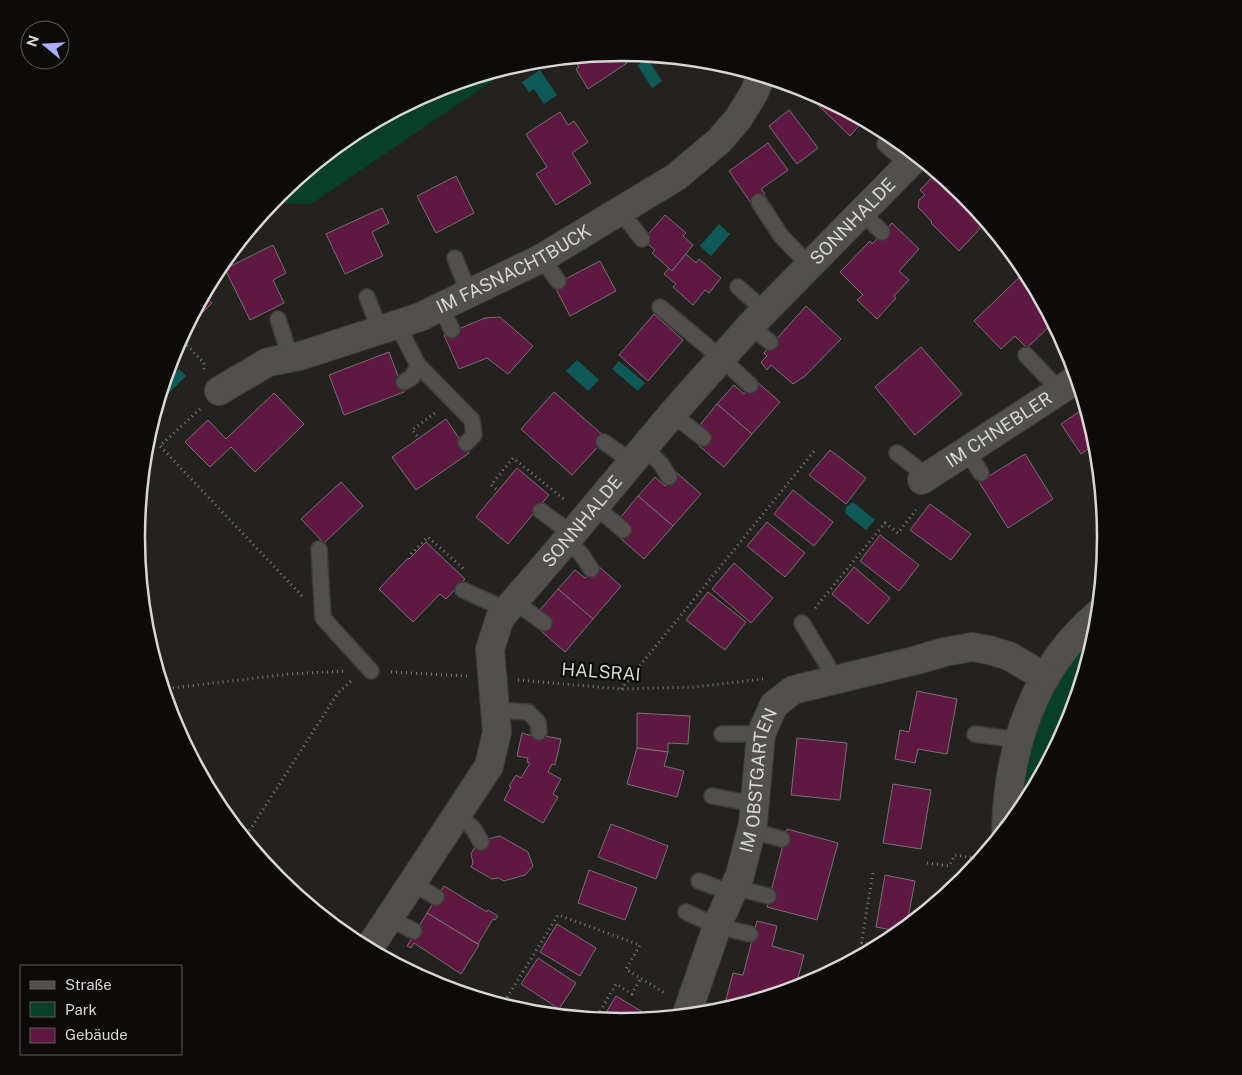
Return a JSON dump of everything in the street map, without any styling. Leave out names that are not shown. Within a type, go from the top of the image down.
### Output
[{"type":"street","name":"IM FASNACHTBUCK","points":[[211,384],[268,362],[291,359],[420,317],[446,318],[468,294],[542,258],[676,177],[719,140],[738,119],[759,82]]},
{"type":"street","name":"SONNHALDE","points":[[372,943],[489,766],[498,732],[490,649],[500,618],[721,358],[762,326],[810,266],[913,161]]},
{"type":"street","name":"IM CHNEBLER","points":[[925,478],[1069,385]]},
{"type":"street","points":[[1007,816],[1008,789],[1018,740],[1025,719],[1045,677],[1063,651],[1089,621]]},
{"type":"street","name":"IM OBSTGARTEN","points":[[688,1009],[717,926],[740,874],[752,831],[761,734],[774,706],[793,690],[944,652],[972,647],[1009,656],[1045,677]]},
{"type":"lane","points":[[885,144],[909,159]]},
{"type":"lane","points":[[758,202],[780,236],[810,266]]},
{"type":"lane","points":[[620,211],[642,239]]},
{"type":"lane","points":[[862,213],[882,232]]},
{"type":"lane","points":[[454,258],[468,294]]},
{"type":"lane","points":[[542,258],[558,281]]},
{"type":"lane","points":[[738,287],[762,326]]},
{"type":"lane","points":[[367,297],[418,365],[472,420],[474,435],[466,443]]},
{"type":"lane","points":[[660,307],[750,385]]},
{"type":"lane","points":[[278,319],[291,359]]},
{"type":"lane","points":[[1026,354],[1069,385]]},
{"type":"lane","points":[[404,382],[412,378],[418,365]]},
{"type":"lane","points":[[672,414],[703,438]]},
{"type":"lane","points":[[604,442],[661,464],[669,477]]},
{"type":"lane","points":[[967,451],[981,473]]},
{"type":"lane","points":[[897,453],[925,478]]},
{"type":"lane","points":[[541,510],[580,524],[623,530]]},
{"type":"lane","points":[[580,524],[582,555],[591,569]]},
{"type":"lane","points":[[319,549],[323,618],[371,671]]},
{"type":"lane","points":[[468,592],[511,606],[544,623]]},
{"type":"lane","points":[[802,623],[828,666]]},
{"type":"lane","points":[[496,710],[528,712],[538,722],[539,732]]},
{"type":"lane","points":[[722,734],[761,734]]},
{"type":"lane","points":[[975,734],[1018,740]]},
{"type":"lane","points":[[712,796],[755,804]]},
{"type":"lane","points":[[457,815],[473,828],[481,842]]},
{"type":"lane","points":[[752,831],[782,839]]},
{"type":"lane","points":[[700,881],[732,890],[768,896]]},
{"type":"lane","points":[[412,883],[436,897]]},
{"type":"lane","points":[[686,912],[717,926],[750,934]]},
{"type":"lane","points":[[389,918],[414,931]]},
{"type":"path","points":[[186,344],[204,363],[211,384],[160,446],[323,618]]},
{"type":"path","points":[[417,436],[412,430],[452,400]]},
{"type":"path","points":[[621,690],[815,450]]},
{"type":"path","points":[[496,489],[491,485],[513,458],[580,524]]},
{"type":"path","points":[[802,623],[885,523],[898,534],[916,510]]},
{"type":"path","points":[[411,554],[428,536],[471,576],[468,592]]},
{"type":"path","points":[[248,833],[338,693],[358,676],[371,671]]},
{"type":"path","name":"HALSRAI","points":[[169,688],[298,673],[371,671],[492,677],[621,690],[695,688],[768,679]]},
{"type":"path","points":[[927,863],[950,866],[955,855],[974,858]]},
{"type":"path","points":[[860,950],[873,872]]},
{"type":"path","points":[[506,1000],[558,916],[640,945],[626,969],[684,1010]]},
{"type":"path","points":[[861,943],[868,944]]},
{"type":"path","points":[[599,1013],[616,984],[632,994],[641,978]]},
{"type":"green space","points":[[498,77],[311,204],[282,203],[307,179],[331,160],[383,125],[410,110]]},
{"type":"green space","points":[[1085,642],[1072,691],[1061,720],[1033,776],[1011,810],[1045,677]]},
{"type":"water","points":[[643,62],[650,62],[662,81],[652,88],[637,65]]},
{"type":"water","points":[[540,70],[557,95],[544,104],[534,89],[529,92],[522,82]]},
{"type":"water","points":[[719,224],[730,234],[711,256],[700,246]]},
{"type":"water","points":[[577,360],[599,380],[588,391],[566,371]]},
{"type":"water","points":[[619,361],[645,383],[638,391],[612,369]]},
{"type":"water","points":[[179,369],[186,376],[167,395],[170,384],[174,374]]},
{"type":"water","points":[[853,502],[875,520],[866,530],[845,513],[846,507]]},
{"type":"building","points":[[621,61],[627,63],[588,89],[576,69],[579,67],[577,63]]},
{"type":"building","points":[[817,104],[859,125],[850,136]]},
{"type":"building","points":[[789,110],[818,148],[797,164],[769,126]]},
{"type":"building","points":[[560,112],[568,125],[574,121],[588,142],[572,153],[591,183],[556,205],[536,174],[547,167],[526,134]]},
{"type":"building","points":[[768,143],[788,170],[761,189],[765,194],[751,203],[729,171]]},
{"type":"building","points":[[456,176],[474,213],[436,233],[417,196]]},
{"type":"building","points":[[932,177],[982,227],[959,251],[918,207],[919,200],[925,195],[920,190]]},
{"type":"building","points":[[382,208],[389,223],[372,232],[383,256],[345,274],[326,234]]},
{"type":"building","points":[[665,215],[686,233],[683,236],[693,245],[672,271],[652,253],[655,250],[643,240]]},
{"type":"building","points":[[892,223],[919,249],[899,271],[909,280],[877,319],[857,300],[863,295],[840,272],[870,241],[872,244]]},
{"type":"building","points":[[273,245],[286,273],[273,280],[284,303],[250,320],[226,271],[230,267]]},
{"type":"building","points":[[686,254],[696,263],[699,259],[721,278],[709,293],[705,290],[693,305],[673,287],[676,284],[664,274],[669,268],[672,271]]},
{"type":"building","points":[[600,261],[616,291],[570,316],[554,285]]},
{"type":"building","points":[[1020,277],[1048,328],[1027,348],[1015,336],[1001,349],[974,321]]},
{"type":"building","points":[[209,300],[212,303],[201,314]]},
{"type":"building","points":[[806,306],[841,339],[805,376],[793,384],[771,365],[767,370],[761,362],[767,356],[764,353]]},
{"type":"building","points":[[654,314],[683,340],[648,381],[619,355]]},
{"type":"building","points":[[500,317],[533,346],[508,374],[487,358],[459,369],[444,335],[485,318]]},
{"type":"building","points":[[921,347],[962,394],[915,435],[875,387]]},
{"type":"building","points":[[389,352],[404,392],[344,415],[329,375]]},
{"type":"building","points":[[756,381],[780,402],[752,434],[717,404],[734,385],[744,394]]},
{"type":"building","points":[[554,392],[606,438],[572,475],[521,429]]},
{"type":"building","points":[[274,393],[304,424],[255,472],[231,447],[210,467],[185,442],[208,420],[226,439]]},
{"type":"building","points":[[717,404],[752,434],[724,467],[699,446],[709,434],[699,426]]},
{"type":"building","points":[[1080,411],[1089,449],[1081,454],[1061,424]]},
{"type":"building","points":[[446,419],[469,453],[416,490],[392,457]]},
{"type":"building","points":[[830,450],[866,478],[846,504],[809,475]]},
{"type":"building","points":[[1025,454],[1053,499],[1008,528],[979,482]]},
{"type":"building","points":[[517,468],[549,495],[508,544],[476,517]]},
{"type":"building","points":[[676,472],[701,494],[673,526],[638,496],[655,477],[665,486]]},
{"type":"building","points":[[341,482],[363,506],[324,543],[301,519]]},
{"type":"building","points":[[793,490],[833,522],[814,546],[774,514]]},
{"type":"building","points":[[638,496],[673,526],[644,559],[620,538],[629,526],[620,518]]},
{"type":"building","points":[[930,504],[971,534],[951,560],[910,530]]},
{"type":"building","points":[[767,522],[805,553],[785,577],[747,546]]},
{"type":"building","points":[[880,535],[919,565],[899,591],[860,561]]},
{"type":"building","points":[[426,542],[465,579],[446,599],[440,594],[413,622],[379,589]]},
{"type":"building","points":[[734,563],[773,598],[751,623],[712,589]]},
{"type":"building","points":[[597,565],[621,586],[593,619],[558,589],[575,570],[585,578]]},
{"type":"building","points":[[854,567],[890,598],[868,624],[832,594]]},
{"type":"building","points":[[558,589],[593,619],[565,652],[540,630],[550,619],[540,610]]},
{"type":"building","points":[[708,592],[746,622],[725,650],[686,620]]},
{"type":"building","points":[[917,691],[957,699],[947,754],[918,749],[915,763],[895,759],[900,730],[909,732]]},
{"type":"building","points":[[637,713],[690,716],[688,744],[668,743],[668,752],[637,748]]},
{"type":"building","points":[[522,733],[561,739],[555,765],[552,764],[548,772],[561,779],[553,794],[558,797],[543,823],[504,800],[511,787],[509,786],[516,775],[521,778],[530,763],[527,762],[528,758],[517,756]]},
{"type":"building","points":[[797,738],[847,743],[840,800],[791,795]]},
{"type":"building","points":[[637,748],[668,752],[664,766],[684,771],[677,797],[627,784]]},
{"type":"building","points":[[893,784],[931,790],[921,849],[883,843]]},
{"type":"building","points":[[611,824],[668,846],[656,879],[598,857]]},
{"type":"building","points":[[787,829],[838,843],[817,920],[767,907]]},
{"type":"building","points":[[500,836],[528,852],[533,866],[525,875],[504,881],[498,878],[492,879],[471,867],[473,863],[471,854],[476,845],[486,843],[488,839]]},
{"type":"building","points":[[589,870],[637,888],[625,920],[578,903]]},
{"type":"building","points":[[885,875],[915,881],[908,917],[890,930],[876,927]]},
{"type":"building","points":[[444,886],[487,912],[488,910],[498,916],[495,920],[493,919],[478,944],[427,913]]},
{"type":"building","points":[[427,913],[479,945],[461,974],[414,943],[411,948],[407,946]]},
{"type":"building","points":[[757,921],[777,926],[772,946],[804,955],[798,979],[744,998],[725,1002],[733,973],[743,975]]},
{"type":"building","points":[[557,924],[596,948],[580,976],[540,952]]},
{"type":"building","points":[[538,958],[576,983],[559,1009],[521,984]]},
{"type":"building","points":[[616,996],[645,1013],[621,1014],[606,1014]]}]
